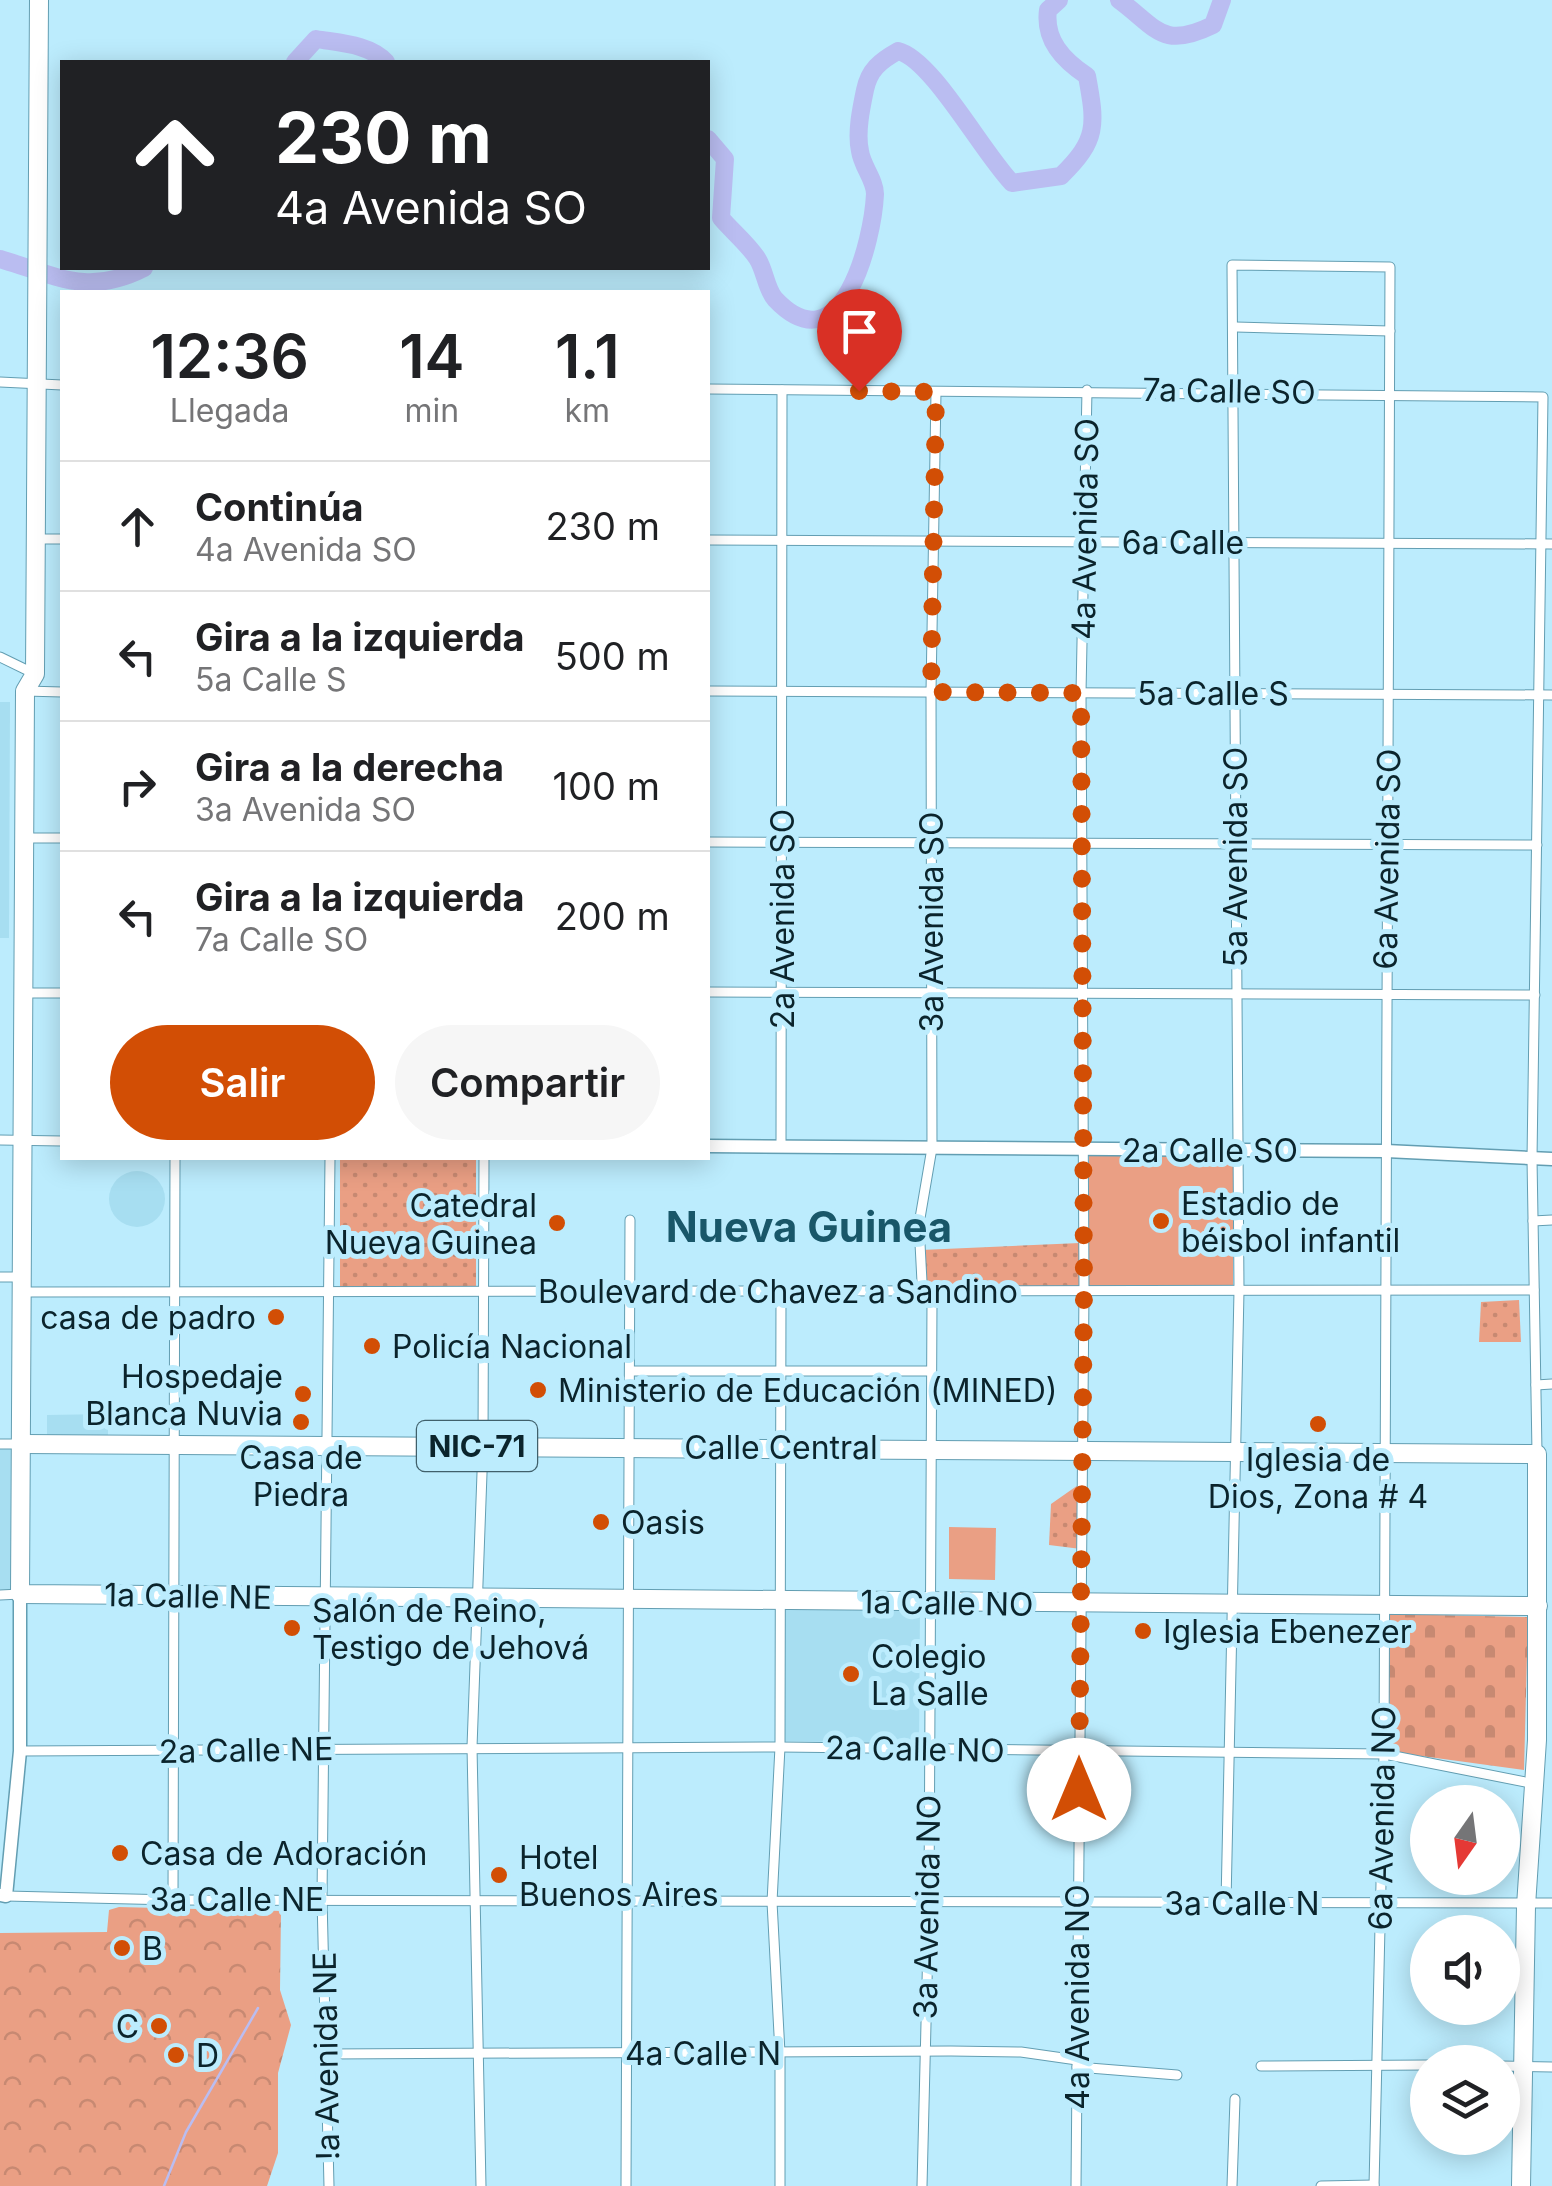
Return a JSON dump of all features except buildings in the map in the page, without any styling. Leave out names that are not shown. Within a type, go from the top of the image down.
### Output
[{"type":"highway","points":[[20,1594],[24,1444],[25,691],[35,674],[39,0]]},
{"type":"highway","name":"Calle Central","points":[[24,1444],[1383,1450],[1542,1463]]},
{"type":"highway","points":[[1521,2186],[1526,1906],[1534,1784],[1545,1740],[1544,1641],[1538,1606],[1542,1463]]},
{"type":"highway","name":"1a Calle NE","points":[[20,1594],[476,1598]]},
{"type":"highway","name":"1a Calle NO","points":[[476,1598],[1383,1608],[1538,1606]]},
{"type":"street","name":"6a Avenida SO","points":[[1232,264],[1390,268],[1392,543],[1383,1450]]},
{"type":"street","name":"5a Avenida SO","points":[[1226,1903],[1239,1290],[1234,844],[1236,327],[1232,264]]},
{"type":"street","points":[[1236,327],[1390,331]]},
{"type":"street","points":[[0,382],[60,385]]},
{"type":"street","name":"7a Calle SO","points":[[710,388],[1543,397],[1539,544]]},
{"type":"street","name":"2a Avenida SO","points":[[781,1146],[782,390]]},
{"type":"street","name":"4a Avenida SO","points":[[1082,1448],[1081,693],[1088,390]]},
{"type":"street","name":"3a Avenida SO","points":[[930,1448],[930,1291],[922,1282],[919,1224],[932,1148],[931,692],[936,392]]},
{"type":"street","points":[[36,539],[60,539]]},
{"type":"street","name":"6a Calle","points":[[710,540],[1552,544]]},
{"type":"street","points":[[1539,544],[1532,1159],[1536,1385],[1542,1463]]},
{"type":"street","points":[[0,657],[35,674]]},
{"type":"street","points":[[25,691],[60,692]]},
{"type":"street","name":"5a Calle S","points":[[710,691],[1552,695]]},
{"type":"street","points":[[25,838],[60,838]]},
{"type":"street","points":[[710,842],[1537,845]]},
{"type":"street","points":[[24,993],[60,992]]},
{"type":"street","points":[[710,992],[1535,995]]},
{"type":"street","points":[[0,1140],[60,1141]]},
{"type":"street","name":"2a Calle SO","points":[[710,1146],[1386,1151],[1552,1160]]},
{"type":"street","points":[[173,1900],[175,1160]]},
{"type":"street","name":"!a Avenida NE","points":[[328,2186],[322,1898],[330,1160]]},
{"type":"street","points":[[481,2186],[472,1747],[482,1446],[484,1160]]},
{"type":"street","points":[[626,2186],[630,1220]]},
{"type":"street","points":[[1533,1220],[1552,1220]]},
{"type":"street","name":"Boulevard de Chavez a Sandino","points":[[0,1277],[22,1284],[174,1292],[1534,1290]]},
{"type":"street","points":[[780,2186],[780,2053],[772,1902],[780,1747],[781,1291]]},
{"type":"street","points":[[630,1371],[931,1371]]},
{"type":"street","points":[[1536,1385],[1552,1384]]},
{"type":"street","points":[[0,1444],[24,1444]]},
{"type":"street","name":"3a Avenida NO","points":[[922,2186],[929,1902],[930,1448]]},
{"type":"street","name":"4a Avenida NO","points":[[1076,2186],[1082,1448]]},
{"type":"street","name":"6a Avenida NO","points":[[1374,2186],[1384,1754],[1383,1450]]},
{"type":"street","points":[[0,1595],[20,1594],[20,1751],[3,1896]]},
{"type":"street","name":"2a Calle NE","points":[[20,1751],[472,1747]]},
{"type":"street","name":"2a Calle NO","points":[[472,1747],[1384,1754],[1534,1784]]},
{"type":"street","name":"3a Calle NE","points":[[3,1896],[772,1902]]},
{"type":"street","name":"3a Calle N","points":[[772,1902],[1526,1906],[1552,1903]]},
{"type":"street","name":"4a Calle N","points":[[328,2054],[1021,2052],[1077,2064],[1177,2075]]},
{"type":"street","points":[[1262,2066],[1410,2065]]},
{"type":"street","points":[[1523,2066],[1552,2067]]},
{"type":"street","points":[[1232,2186],[1234,2099]]},
{"type":"street","points":[[1322,2186],[1374,2186]]},
{"type":"shaded area","points":[[0,702],[10,702],[9,938],[0,938]]},
{"type":"shaded area","points":[[137,1171],[157,1179],[165,1199],[157,1219],[137,1227],[117,1219],[109,1199],[117,1179]]},
{"type":"shaded area","points":[[108,1414],[108,1437],[47,1438],[47,1415]]},
{"type":"shaded area","points":[[0,1448],[21,1448],[20,1594],[0,1595]]},
{"type":"shaded area","name":"Colegio La Salle","points":[[784,1606],[920,1607],[919,1743],[783,1741]]},
{"type":"green space","name":"Estadio de béisbol infantil","points":[[1089,1153],[1233,1154],[1233,1287],[1089,1287]]},
{"type":"green space","points":[[340,1160],[476,1160],[476,1290],[340,1290]]},
{"type":"green space","points":[[1080,1243],[1080,1288],[936,1288],[927,1283],[921,1250]]},
{"type":"green space","points":[[1519,1300],[1521,1342],[1479,1342],[1481,1302]]},
{"type":"green space","points":[[1081,1483],[1081,1549],[1049,1545],[1051,1504]]},
{"type":"green space","points":[[949,1527],[996,1528],[995,1580],[949,1579]]},
{"type":"green space","points":[[1390,1614],[1528,1617],[1524,1770],[1392,1752],[1386,1632]]},
{"type":"green space","points":[[119,1907],[281,1911],[280,1990],[291,2025],[278,2073],[278,2153],[267,2186],[0,2186],[0,1933],[107,1932],[109,1910]]},
{"type":"waterway","points":[[710,141],[725,159],[721,218],[757,258],[775,299],[798,317],[819,319],[836,309],[849,290],[868,239],[875,194],[860,151],[859,121],[869,77],[898,51],[911,58],[941,88],[1012,183],[1061,176],[1082,152],[1091,131],[1090,93],[1087,76],[1063,56],[1052,40],[1048,10],[1059,0]]},
{"type":"waterway","points":[[1119,0],[1152,27],[1182,36],[1213,25],[1222,0]]},
{"type":"waterway","points":[[297,60],[316,39],[363,48],[384,60]]},
{"type":"waterway","points":[[0,259],[55,277],[88,282],[124,277],[140,270]]},
{"type":"waterway","points":[[164,2186],[186,2132],[258,2008]]},
{"type":"place","name":"Estadio de béisbol infantil","points":[[1161,1221]]},
{"type":"place","name":"Catedral Nueva Guinea","points":[[557,1223]]},
{"type":"place","name":"casa de padro","points":[[276,1317]]},
{"type":"place","name":"Policía Nacional","points":[[372,1346]]},
{"type":"place","name":"Ministerio de Educación (MINED)","points":[[538,1390]]},
{"type":"place","name":"Hospedaje Blanca Nuvia","points":[[303,1394]]},
{"type":"place","name":"Casa de Piedra","points":[[301,1422]]},
{"type":"place","name":"Iglesia de Dios, Zona # 4","points":[[1318,1424]]},
{"type":"place","name":"Oasis","points":[[601,1522]]},
{"type":"place","name":"Salón de Reino, Testigo de Jehová","points":[[292,1628]]},
{"type":"place","name":"Iglesia Ebenezer","points":[[1143,1631]]},
{"type":"place","name":"Colegio La Salle","points":[[851,1674]]},
{"type":"place","name":"Casa de Adoración","points":[[120,1853]]},
{"type":"place","name":"Hotel Buenos Aires","points":[[499,1875]]},
{"type":"place","name":"B","points":[[122,1948]]},
{"type":"place","name":"C","points":[[159,2026]]},
{"type":"place","name":"D","points":[[176,2055]]},
{"type":"district","name":"Nueva Guinea","points":[[809,1226]]},
{"type":"route","points":[[859,391],[936,392],[931,692],[1081,693],[1084,1291],[1079,1790]]}]
